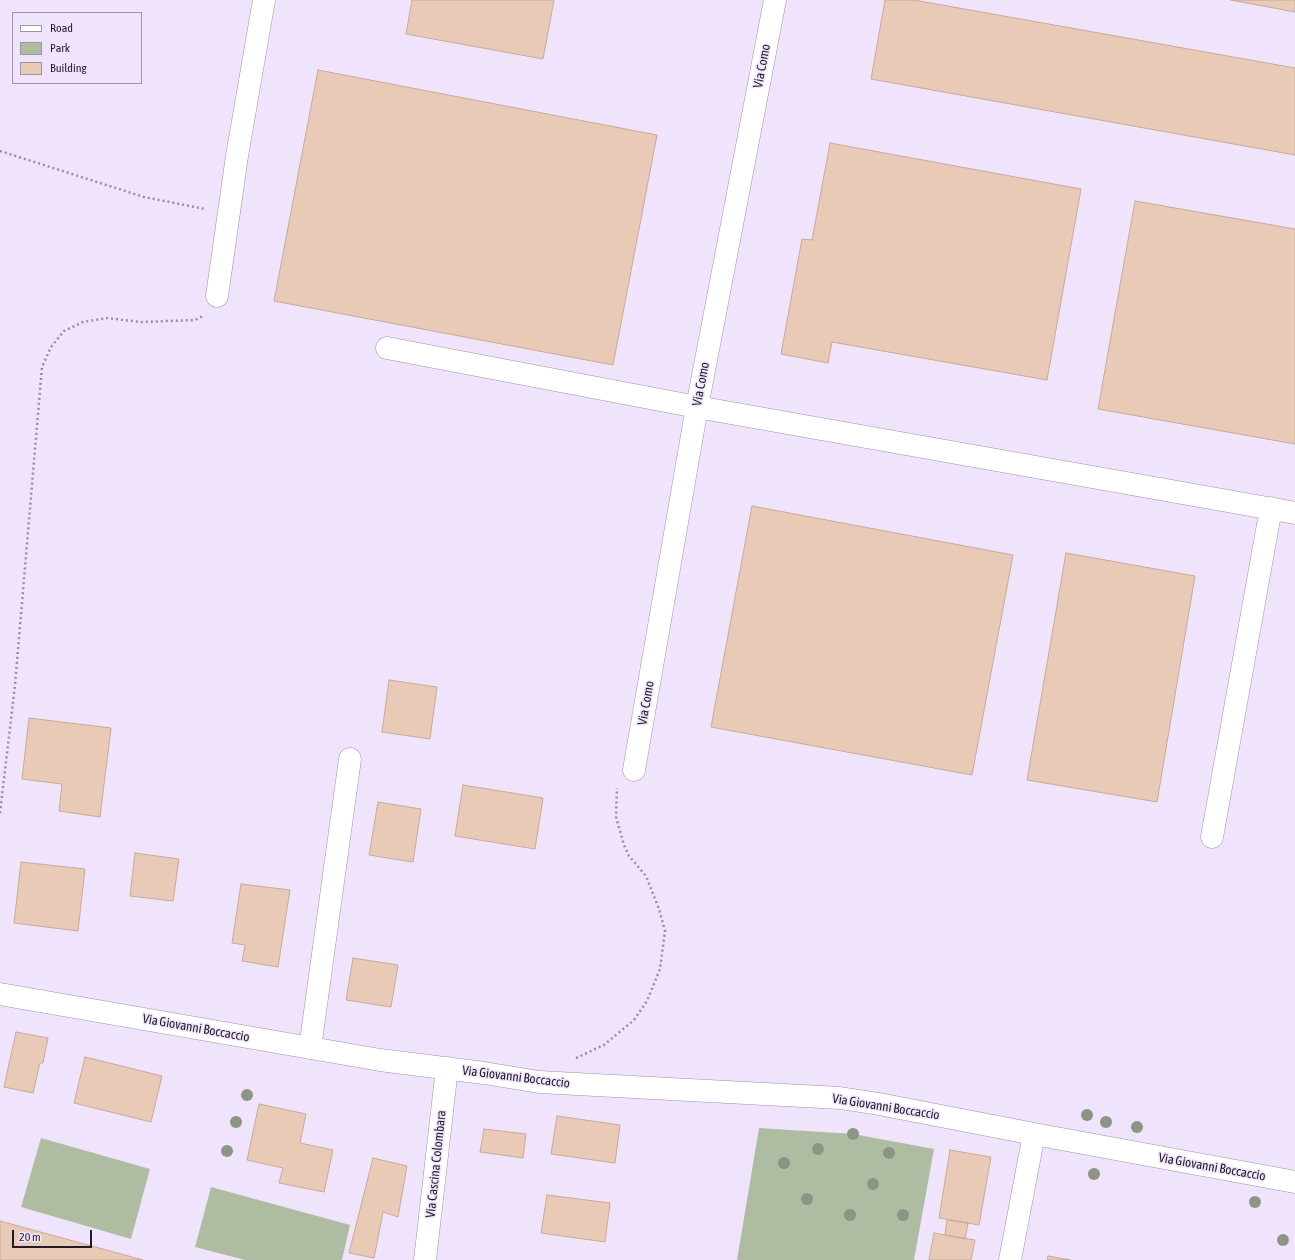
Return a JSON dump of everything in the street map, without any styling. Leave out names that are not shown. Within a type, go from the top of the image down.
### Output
[{"type":"street","points":[[217,296],[237,156],[264,0]]},
{"type":"street","name":"Via Como","points":[[636,762],[696,407],[775,0]]},
{"type":"street","points":[[387,348],[696,407],[1295,513]]},
{"type":"street","points":[[1212,836],[1271,508]]},
{"type":"street","points":[[310,1048],[350,758]]},
{"type":"street","name":"Via Giovanni Boccaccio","points":[[0,994],[380,1060],[447,1068],[539,1082],[840,1098],[1295,1182]]},
{"type":"street","name":"Via Cascina Colombara","points":[[426,1260],[447,1068]]},
{"type":"street","points":[[1010,1260],[1034,1134]]},
{"type":"path","points":[[0,151],[144,197],[211,210],[228,220]]},
{"type":"path","points":[[0,813],[15,685],[42,367],[51,347],[64,331],[83,322],[107,318],[141,322],[195,320],[206,314],[217,296]]},
{"type":"path","points":[[574,1059],[604,1045],[634,1020],[647,1001],[660,969],[665,931],[659,909],[646,876],[629,856],[624,845],[616,817],[616,789],[621,772],[625,763],[636,762]]},
{"type":"green space","points":[[759,1128],[853,1134],[934,1149],[914,1260],[737,1260]]},
{"type":"green space","points":[[41,1138],[150,1169],[131,1239],[21,1207]]},
{"type":"green space","points":[[211,1187],[350,1225],[342,1260],[245,1260],[195,1247]]},
{"type":"building","points":[[412,0],[554,0],[543,59],[406,34]]},
{"type":"building","points":[[885,0],[914,0],[1295,68],[1295,155],[871,79]]},
{"type":"building","points":[[1231,0],[1295,0],[1295,12]]},
{"type":"building","points":[[318,70],[657,135],[613,365],[274,301]]},
{"type":"building","points":[[830,143],[1081,189],[1047,380],[832,342],[828,363],[781,354],[802,239],[812,240]]},
{"type":"building","points":[[1135,201],[1295,229],[1295,444],[1098,409]]},
{"type":"building","points":[[752,506],[1013,555],[972,775],[711,727]]},
{"type":"building","points":[[1066,553],[1195,576],[1157,802],[1027,780]]},
{"type":"building","points":[[389,680],[437,687],[430,739],[382,732]]},
{"type":"building","points":[[29,718],[111,728],[100,817],[59,811],[62,784],[22,779]]},
{"type":"building","points":[[463,785],[543,798],[535,849],[455,836]]},
{"type":"building","points":[[378,802],[421,809],[413,862],[369,855]]},
{"type":"building","points":[[135,853],[179,859],[173,901],[130,896]]},
{"type":"building","points":[[21,862],[85,869],[78,931],[14,923]]},
{"type":"building","points":[[241,884],[290,890],[278,967],[242,961],[245,945],[232,943]]},
{"type":"building","points":[[353,958],[398,965],[391,1007],[346,1000]]},
{"type":"building","points":[[16,1032],[48,1038],[43,1063],[40,1063],[33,1093],[4,1087]]},
{"type":"building","points":[[85,1057],[162,1076],[151,1122],[74,1103]]},
{"type":"building","points":[[259,1104],[306,1114],[300,1143],[333,1150],[324,1192],[279,1183],[283,1168],[247,1160]]},
{"type":"building","points":[[557,1116],[620,1125],[615,1163],[551,1154]]},
{"type":"building","points":[[484,1129],[526,1134],[523,1158],[480,1152]]},
{"type":"building","points":[[950,1150],[991,1157],[979,1225],[939,1218]]},
{"type":"building","points":[[373,1158],[407,1166],[398,1217],[383,1212],[374,1258],[349,1253]]},
{"type":"building","points":[[547,1195],[610,1203],[605,1242],[541,1233]]},
{"type":"building","points":[[947,1220],[968,1223],[965,1239],[945,1235]]},
{"type":"building","points":[[0,1221],[143,1260],[0,1260]]},
{"type":"building","points":[[934,1233],[975,1240],[971,1260],[929,1260]]},
{"type":"building","points":[[1048,1256],[1071,1260],[1047,1260]]}]
